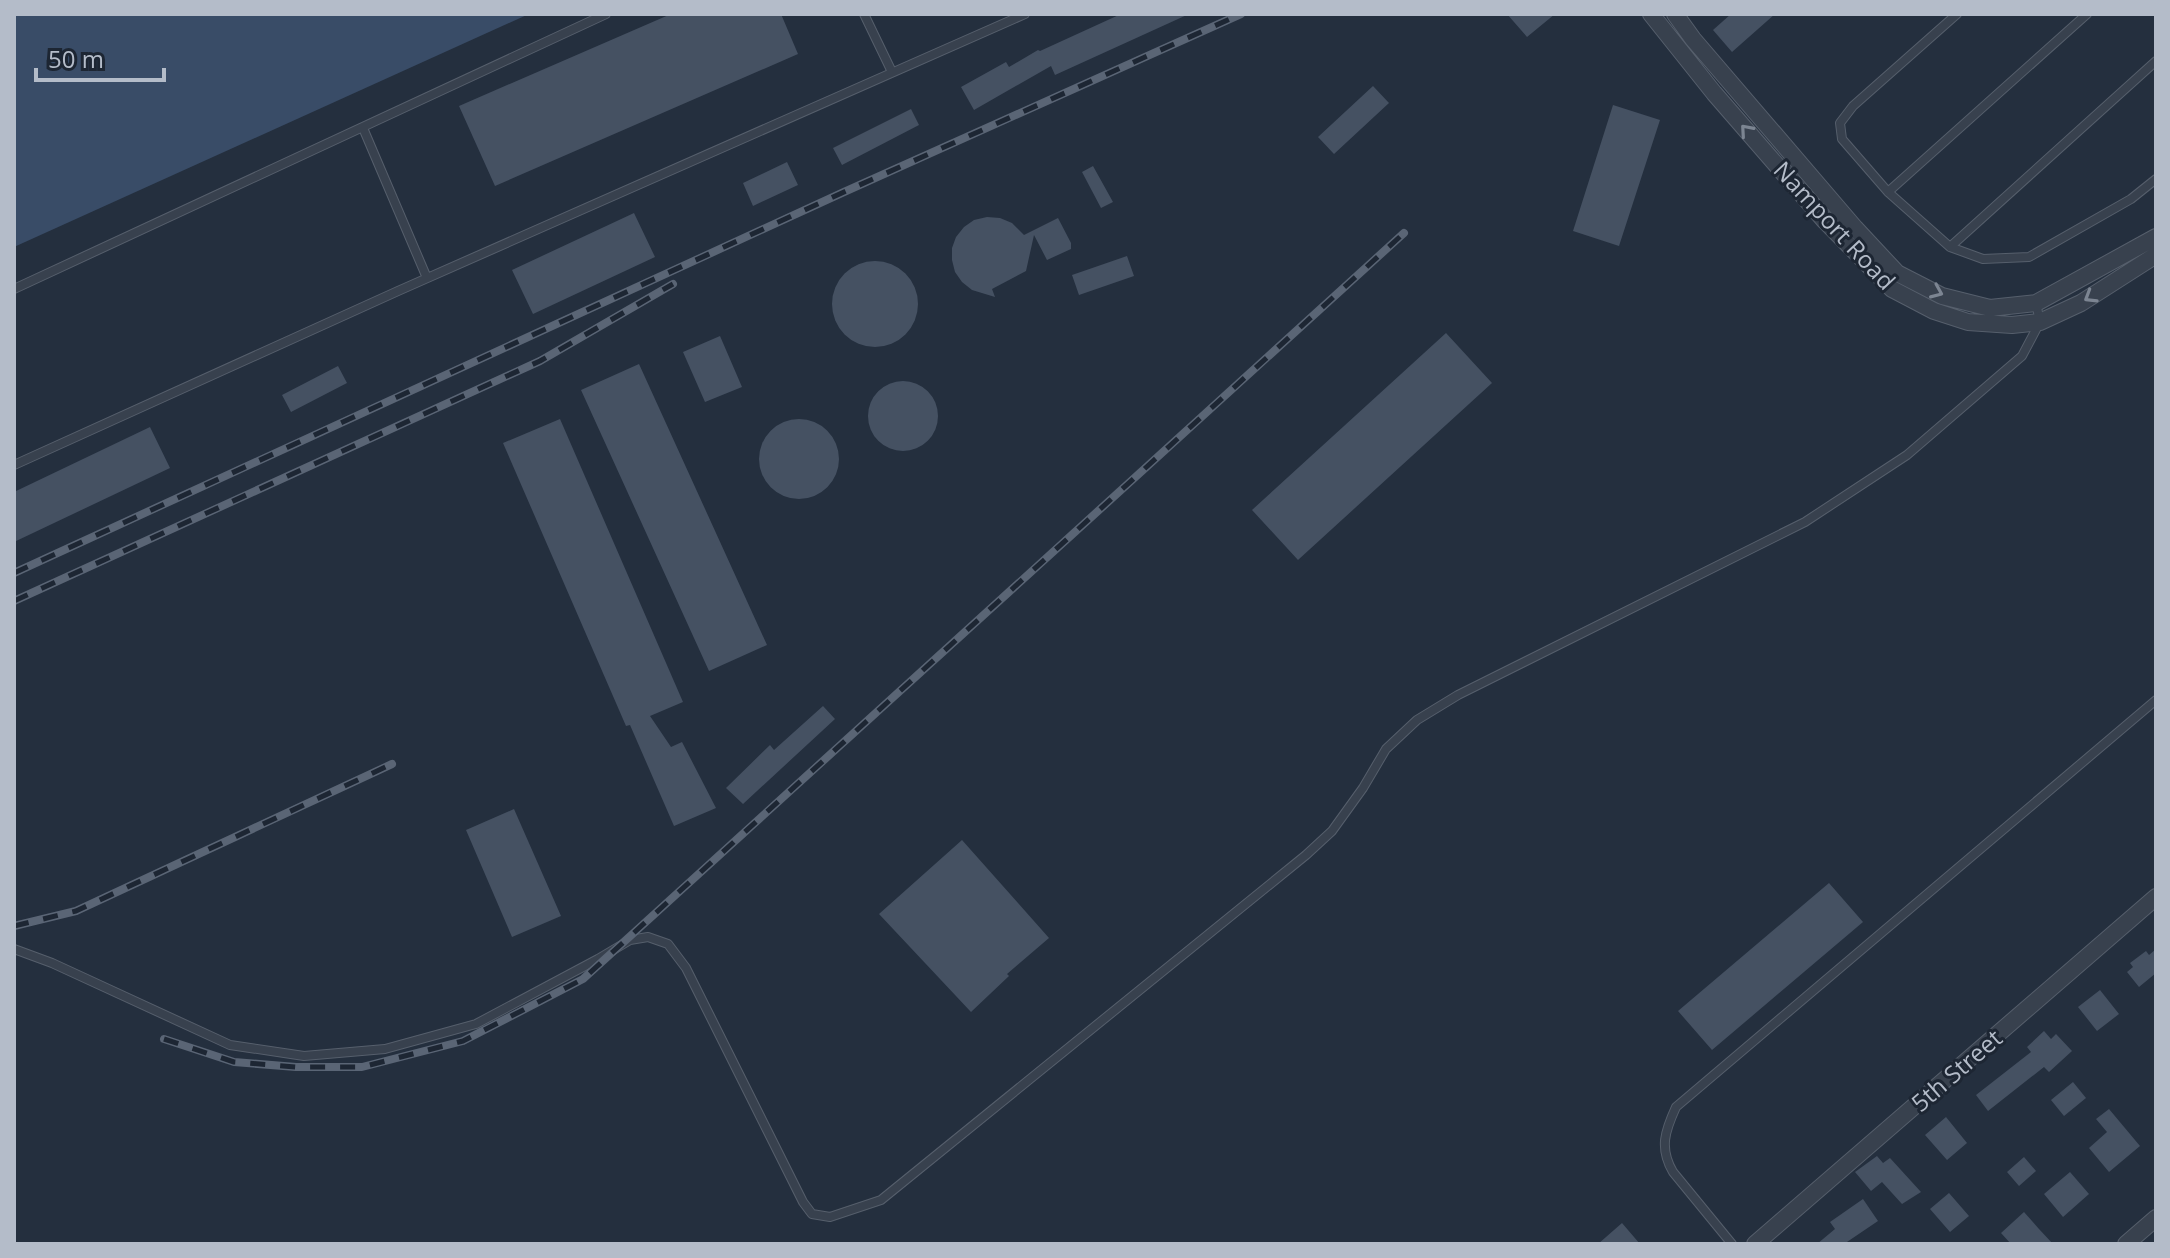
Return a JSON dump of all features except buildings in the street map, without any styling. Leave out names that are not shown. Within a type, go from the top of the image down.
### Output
[{"type":"street","name":"Namport Road","points":[[1651,14],[1714,93],[1825,221],[1892,289],[1934,311],[1968,322],[2012,325],[2040,322],[2081,303],[2156,255]]},
{"type":"street","points":[[1675,14],[1703,51],[1897,273],[1942,296],[1990,308],[2036,303],[2156,237]]},
{"type":"street","name":"5th Street","points":[[1755,1244],[2156,897]]},
{"type":"street","points":[[2126,1244],[2156,1218]]},
{"type":"lane","points":[[14,289],[606,14]]},
{"type":"lane","points":[[864,14],[892,72]]},
{"type":"lane","points":[[14,465],[427,278],[1025,14]]},
{"type":"lane","points":[[1957,14],[1853,106],[1840,123],[1842,139],[1888,192],[1950,247],[1983,259],[2029,257],[2131,199],[2156,179]]},
{"type":"lane","points":[[1888,192],[2087,14]]},
{"type":"lane","points":[[1950,247],[2156,61]]},
{"type":"lane","points":[[363,128],[427,278]]},
{"type":"lane","points":[[14,949],[52,963],[230,1045],[304,1056],[385,1049],[476,1024],[630,940],[648,937],[668,944],[686,968],[803,1202],[812,1214],[830,1217],[881,1200],[1306,855],[1332,831],[1386,749],[1417,720],[1458,695],[1805,522],[1907,455],[2022,356],[2040,322],[2036,303]]},
{"type":"lane","points":[[1732,1244],[1665,1159],[1665,1130],[1676,1107],[2156,700]]},
{"type":"water","points":[[14,14],[529,14],[14,247]]},
{"type":"railway","points":[[14,573],[844,192],[1241,14]]},
{"type":"railway","points":[[164,1039],[234,1062],[296,1067],[362,1067],[463,1041],[583,979],[1404,233]]},
{"type":"railway","points":[[14,601],[540,361],[673,284]]},
{"type":"railway","points":[[14,926],[76,911],[392,764]]}]
